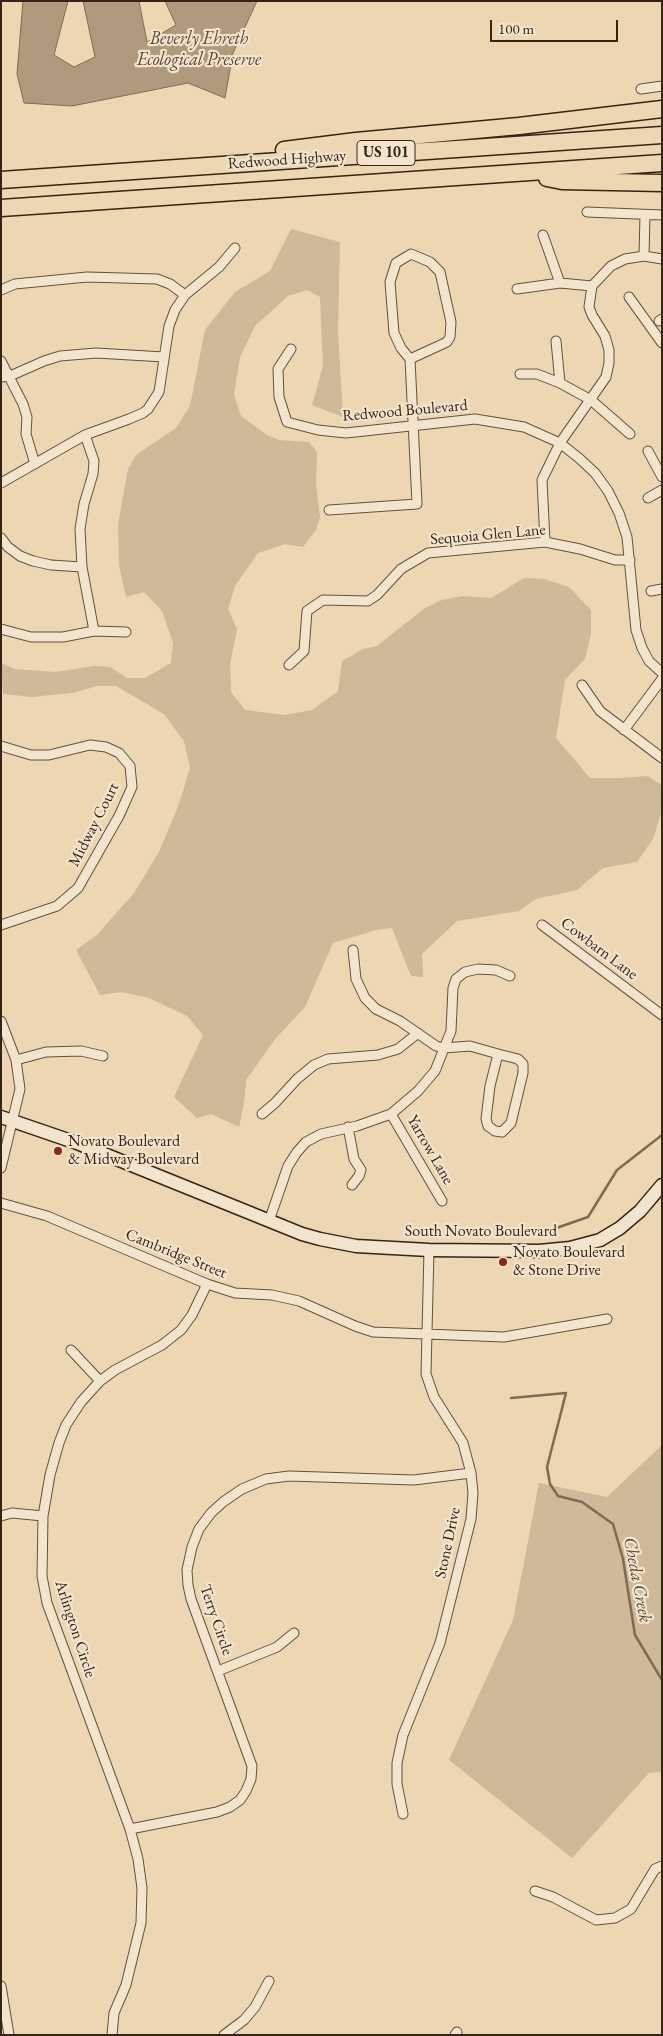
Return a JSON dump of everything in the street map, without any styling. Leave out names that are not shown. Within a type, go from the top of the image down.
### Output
[{"type":"highway","points":[[110,172],[356,141],[519,126],[662,109]]},
{"type":"highway","name":"Redwood Highway","points":[[1,180],[662,134]]},
{"type":"highway","name":"Redwood Highway","points":[[1,208],[662,163]]},
{"type":"highway","points":[[523,173],[562,181],[662,183]]},
{"type":"main road","name":"South Novato Boulevard","points":[[7,1118],[77,1143],[268,1221],[320,1239],[356,1246],[429,1250],[539,1250],[570,1248],[600,1240],[620,1228],[640,1211],[662,1185]]},
{"type":"street","points":[[642,89],[662,86]]},
{"type":"street","points":[[587,212],[662,215]]},
{"type":"street","points":[[644,256],[645,215]]},
{"type":"street","points":[[543,235],[560,283]]},
{"type":"street","points":[[1,483],[86,435],[129,420],[148,409],[159,392],[169,326],[175,310],[184,295],[218,267],[235,248]]},
{"type":"street","points":[[329,510],[417,504],[410,359],[401,348],[394,333],[390,282],[396,263],[411,254],[430,262],[440,272],[451,322],[450,337],[447,342],[410,359]]},
{"type":"street","points":[[545,542],[542,480],[560,443],[606,377],[609,363],[609,350],[605,336],[589,307],[592,286],[611,266],[625,259],[644,256],[662,259]]},
{"type":"street","points":[[1,290],[15,284],[88,277],[156,279],[170,284],[184,295]]},
{"type":"street","points":[[517,289],[560,283],[592,286]]},
{"type":"street","points":[[630,297],[662,343]]},
{"type":"street","points":[[556,341],[560,382]]},
{"type":"street","name":"Redwood Boulevard","points":[[291,349],[278,369],[279,397],[287,422],[318,430],[346,433],[475,419],[524,427],[560,443],[595,473],[608,491],[619,513],[627,538],[636,630],[642,648],[662,673]]},
{"type":"street","points":[[6,376],[60,356],[96,353],[164,357]]},
{"type":"street","points":[[1,361],[6,376],[24,404],[27,417],[26,434],[35,464]]},
{"type":"street","points":[[520,374],[537,374],[560,382],[591,400],[630,434]]},
{"type":"street","points":[[86,435],[94,461],[93,474],[80,529],[82,567],[94,631]]},
{"type":"street","points":[[648,451],[662,477]]},
{"type":"street","points":[[648,498],[662,490]]},
{"type":"street","points":[[1,538],[8,547],[20,556],[33,561],[51,565],[82,567]]},
{"type":"street","name":"Sequoia Glen Lane","points":[[289,665],[304,651],[308,611],[323,600],[368,601],[377,595],[401,568],[428,553],[545,542],[580,549],[616,560],[630,560]]},
{"type":"street","points":[[651,591],[662,589]]},
{"type":"street","points":[[1,629],[31,637],[46,638],[94,631],[126,632]]},
{"type":"street","points":[[624,730],[662,679]]},
{"type":"street","points":[[582,685],[600,711],[662,758]]},
{"type":"street","name":"Midway Court","points":[[1,746],[31,755],[49,755],[90,745],[106,747],[119,753],[130,766],[132,787],[119,816],[78,888],[57,906],[1,925]]},
{"type":"street","name":"Cowbarn Lane","points":[[542,925],[662,1015]]},
{"type":"street","points":[[353,950],[356,979],[365,998],[376,1009],[400,1021],[436,1046],[444,1048],[470,1046],[518,1059],[523,1064],[523,1073],[511,1123],[502,1132],[495,1131],[488,1126],[486,1119],[490,1086],[498,1054]]},
{"type":"street","points":[[268,1221],[288,1166],[306,1142],[322,1134],[372,1122],[391,1114],[418,1091],[435,1071],[451,1031],[453,988],[456,979],[465,972],[478,968],[496,970],[510,976]]},
{"type":"street","points":[[1,1021],[16,1060],[20,1089],[7,1118],[1,1168]]},
{"type":"street","points":[[262,1114],[314,1064],[328,1059],[378,1055],[398,1049],[418,1033]]},
{"type":"street","points":[[16,1060],[46,1052],[81,1051],[103,1056]]},
{"type":"street","name":"Yarrow Lane","points":[[391,1114],[442,1201]]},
{"type":"street","points":[[348,1127],[354,1159],[361,1170],[352,1185]]},
{"type":"street","name":"Cambridge Street","points":[[1,1203],[47,1216],[207,1284],[235,1293],[272,1295],[299,1301],[373,1332],[504,1337],[607,1319]]},
{"type":"street","name":"Stone Drive","points":[[403,1814],[397,1784],[397,1763],[403,1735],[426,1680],[445,1624],[471,1519],[473,1493],[463,1443],[434,1397],[426,1374],[429,1250]]},
{"type":"street","name":"Arlington Circle","points":[[112,2035],[114,2013],[126,1985],[141,1923],[141,1881],[138,1859],[130,1829],[47,1603],[42,1576],[43,1516],[50,1475],[66,1425],[81,1402],[100,1381],[115,1370],[162,1345],[181,1330],[192,1315],[207,1284]]},
{"type":"street","points":[[71,1350],[100,1381]]},
{"type":"street","name":"Terry Circle","points":[[130,1829],[217,1812],[230,1807],[240,1800],[251,1780],[252,1766],[190,1599],[187,1570],[192,1548],[199,1530],[211,1513],[242,1489],[266,1479],[289,1476],[414,1480],[470,1473]]},
{"type":"street","points":[[1,1516],[12,1513],[43,1516]]},
{"type":"street","points":[[218,1671],[277,1647],[294,1632]]},
{"type":"street","points":[[535,1891],[553,1897],[596,1920],[616,1918],[631,1909],[656,1869],[662,1866]]},
{"type":"street","points":[[224,2035],[244,2020],[255,2007],[269,1982]]},
{"type":"street","points":[[1,1986],[9,2035]]},
{"type":"shaded area","points":[[291,229],[340,242],[338,332],[343,417],[312,405],[323,366],[320,297],[307,290],[288,296],[255,326],[240,357],[234,395],[241,416],[267,435],[279,440],[309,442],[317,452],[316,484],[320,517],[316,530],[303,547],[285,544],[258,553],[235,586],[228,609],[237,629],[230,664],[231,692],[245,710],[284,715],[312,710],[338,691],[342,661],[363,649],[377,646],[425,608],[442,600],[462,596],[491,598],[524,578],[544,579],[569,587],[591,610],[591,634],[585,659],[565,680],[556,738],[590,778],[647,776],[662,785],[662,811],[653,839],[637,862],[603,868],[577,890],[536,899],[519,911],[457,921],[422,954],[423,977],[411,976],[392,928],[376,930],[333,943],[305,1007],[276,1038],[246,1080],[244,1104],[239,1127],[211,1114],[197,1118],[174,1097],[203,1035],[187,1016],[149,998],[121,992],[100,995],[76,950],[97,935],[134,893],[159,852],[178,807],[190,768],[184,741],[164,714],[116,686],[98,686],[72,693],[32,697],[3,694],[1,663],[15,669],[55,672],[94,666],[110,667],[127,678],[145,678],[171,663],[173,643],[162,611],[144,592],[126,597],[119,565],[118,524],[128,469],[136,455],[176,428],[190,406],[205,330],[235,292],[270,271]]},
{"type":"shaded area","points":[[662,1445],[662,1772],[649,1773],[572,1858],[449,1760],[513,1620],[539,1483],[607,1497]]},
{"type":"water","name":"Beverly Ehreth Ecological Preserve","points":[[23,1],[68,1],[54,55],[74,67],[95,57],[83,1],[139,1],[147,42],[176,25],[165,1],[257,1],[233,53],[225,98],[188,83],[72,106],[24,103],[17,74]]},
{"type":"waterway","name":"Cheda Creek","points":[[545,1232],[588,1217],[617,1170],[662,1135]]},
{"type":"waterway","name":"Cheda Creek","points":[[511,1398],[566,1393],[547,1467],[550,1484],[558,1496],[582,1502],[613,1524],[623,1559],[635,1635],[662,1680]]},
{"type":"place","name":"Novato Boulevard & Midway Boulevard","points":[[58,1151]]},
{"type":"place","name":"Novato Boulevard & Stone Drive","points":[[503,1262]]}]
